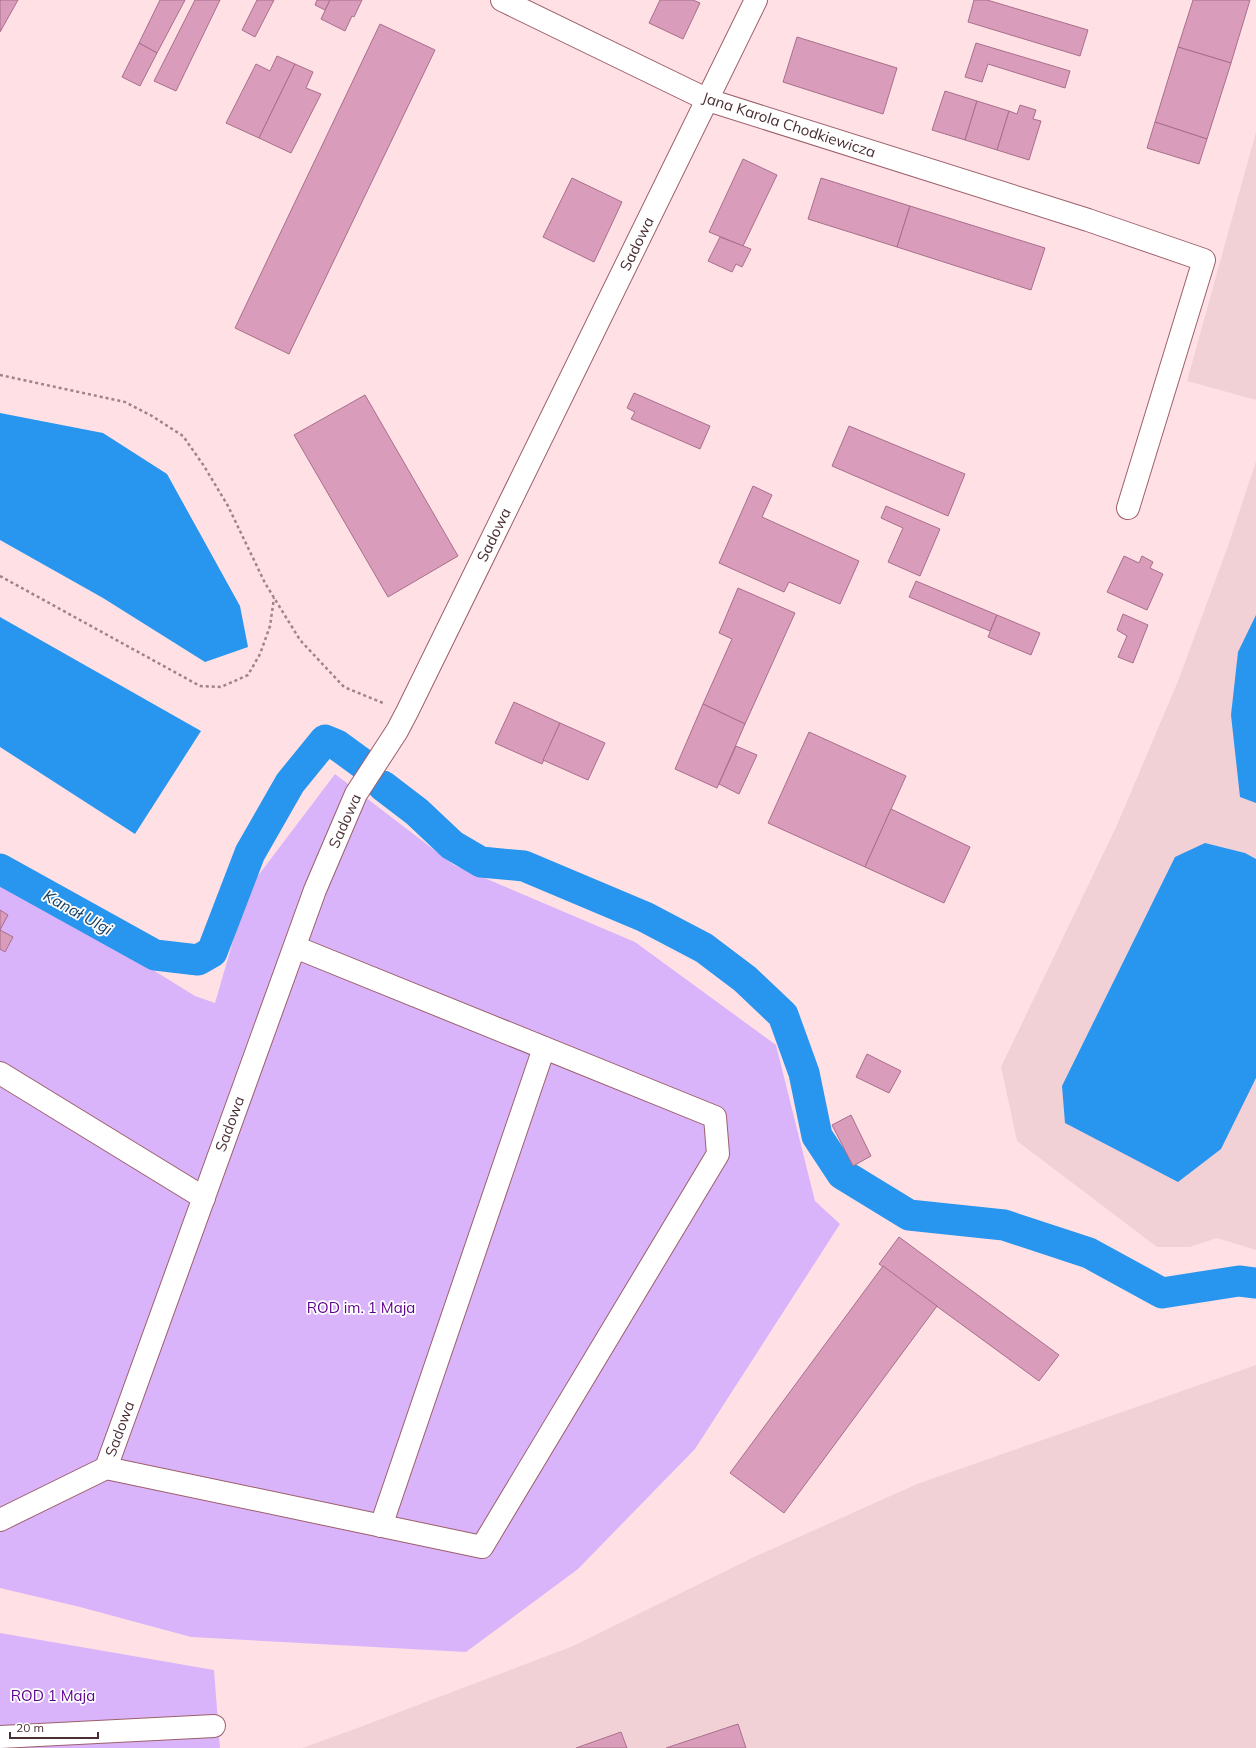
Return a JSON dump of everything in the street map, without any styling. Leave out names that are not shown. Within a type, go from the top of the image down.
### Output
[{"type":"street","name":"Jana Karola Chodkiewicza","points":[[502,0],[708,100],[1088,220],[1204,260],[1128,508]]},
{"type":"street","name":"Sadowa","points":[[0,1520],[106,1468],[315,890],[356,794],[398,731],[756,0]]},
{"type":"street","points":[[106,1468],[482,1547],[718,1154],[715,1117],[295,947]]},
{"type":"street","points":[[381,1526],[544,1048]]},
{"type":"street","points":[[0,1073],[204,1198]]},
{"type":"street","points":[[0,1737],[214,1726]]},
{"type":"path","points":[[0,375],[125,402],[183,436],[204,466],[228,506],[265,583],[300,640],[344,687],[407,712]]},
{"type":"path","points":[[0,576],[200,686],[221,687],[248,675],[260,654],[270,626],[274,598]]},
{"type":"shaded area","points":[[1256,132],[1256,400],[1187,381]]},
{"type":"shaded area","points":[[1256,461],[1256,1250],[1217,1238],[1190,1247],[1157,1247],[1017,1141],[1001,1067],[1117,825],[1178,681],[1228,546]]},
{"type":"shaded area","points":[[1256,1365],[1256,1748],[302,1748],[573,1646],[752,1558],[917,1484]]},
{"type":"green space","name":"ROD im. 1 Maja","points":[[335,774],[454,865],[635,942],[776,1045],[815,1201],[840,1224],[695,1449],[578,1569],[466,1652],[191,1637],[80,1607],[0,1588],[0,875],[195,996],[215,1003],[248,889]]},
{"type":"green space","name":"ROD 1 Maja","points":[[0,1633],[214,1670],[220,1748],[0,1748]]},
{"type":"water","points":[[0,413],[103,433],[167,474],[240,606],[248,647],[205,662],[103,598],[0,540]]},
{"type":"water","points":[[1256,615],[1256,803],[1240,797],[1231,715],[1238,652]]},
{"type":"water","points":[[0,617],[201,731],[135,834],[0,747]]},
{"type":"water","points":[[1205,843],[1245,853],[1256,859],[1256,1078],[1221,1149],[1178,1182],[1065,1123],[1062,1086],[1175,857]]},
{"type":"building","points":[[0,0],[18,0],[0,32]]},
{"type":"building","points":[[160,0],[185,0],[157,53],[139,43]]},
{"type":"building","points":[[195,0],[220,0],[176,91],[154,81]]},
{"type":"building","points":[[257,0],[274,0],[255,37],[242,30]]},
{"type":"building","points":[[317,0],[330,0],[325,10],[315,5]]},
{"type":"building","points":[[330,0],[362,0],[345,31],[321,19]]},
{"type":"building","points":[[660,0],[693,0],[700,3],[683,39],[649,23]]},
{"type":"building","points":[[974,0],[987,0],[1088,30],[1080,56],[968,22]]},
{"type":"building","points":[[1193,0],[1250,0],[1231,63],[1178,47]]},
{"type":"building","points":[[380,24],[435,50],[289,354],[235,328]]},
{"type":"building","points":[[797,37],[897,68],[883,114],[783,82]]},
{"type":"building","points":[[139,43],[157,53],[140,86],[122,77]]},
{"type":"building","points":[[976,43],[1070,71],[1065,88],[988,64],[982,82],[965,77]]},
{"type":"building","points":[[1178,47],[1231,63],[1207,139],[1155,122]]},
{"type":"building","points":[[277,56],[295,64],[259,138],[226,123],[256,64],[270,71]]},
{"type":"building","points":[[295,64],[313,72],[306,88],[321,94],[291,153],[259,138]]},
{"type":"building","points":[[945,91],[977,101],[965,140],[932,130]]},
{"type":"building","points":[[977,101],[1009,111],[997,150],[965,140]]},
{"type":"building","points":[[1020,105],[1036,110],[1033,119],[1041,121],[1029,160],[997,150],[1009,111],[1017,114]]},
{"type":"building","points":[[1155,122],[1207,139],[1199,164],[1147,148]]},
{"type":"building","points":[[743,159],[777,175],[743,246],[709,232]]},
{"type":"building","points":[[572,178],[622,202],[594,262],[543,237]]},
{"type":"building","points":[[821,178],[910,206],[897,247],[808,219]]},
{"type":"building","points":[[910,206],[1045,248],[1031,290],[897,247]]},
{"type":"building","points":[[720,237],[751,249],[742,267],[736,264],[732,272],[708,261]]},
{"type":"building","points":[[634,393],[710,426],[700,449],[631,419],[635,412],[627,408]]},
{"type":"building","points":[[365,395],[458,556],[388,597],[294,435]]},
{"type":"building","points":[[849,426],[965,474],[948,516],[832,466]]},
{"type":"building","points":[[753,486],[772,495],[762,517],[859,561],[840,604],[789,582],[784,592],[719,563]]},
{"type":"building","points":[[886,506],[940,529],[920,576],[888,562],[903,528],[881,518]]},
{"type":"building","points":[[1124,556],[1139,563],[1142,556],[1153,562],[1150,568],[1163,574],[1147,610],[1107,592]]},
{"type":"building","points":[[916,581],[997,615],[990,631],[909,597]]},
{"type":"building","points":[[738,588],[795,613],[745,724],[703,704],[732,639],[719,633]]},
{"type":"building","points":[[1123,614],[1148,625],[1133,663],[1118,657],[1127,636],[1117,630]]},
{"type":"building","points":[[997,615],[1040,633],[1031,655],[988,637]]},
{"type":"building","points":[[514,702],[560,723],[542,764],[495,743]]},
{"type":"building","points":[[703,704],[745,724],[717,788],[675,769]]},
{"type":"building","points":[[560,723],[605,743],[588,780],[543,760]]},
{"type":"building","points":[[809,732],[906,776],[865,867],[768,823]]},
{"type":"building","points":[[736,746],[757,755],[739,794],[719,784]]},
{"type":"building","points":[[891,809],[970,847],[944,903],[865,867]]},
{"type":"building","points":[[0,910],[8,915],[0,930]]},
{"type":"building","points":[[0,930],[13,937],[5,952],[0,949]]},
{"type":"building","points":[[867,1054],[901,1071],[889,1093],[856,1077]]},
{"type":"building","points":[[851,1115],[871,1156],[853,1166],[832,1125]]},
{"type":"building","points":[[899,1237],[1059,1355],[1039,1381],[879,1264]]},
{"type":"building","points":[[883,1266],[937,1306],[784,1513],[730,1473]]},
{"type":"building","points":[[738,1724],[746,1748],[666,1748]]},
{"type":"building","points":[[621,1732],[627,1748],[576,1748]]},
{"type":"waterway","name":"Kanał Ulgi","points":[[0,869],[155,955],[198,960],[212,952],[250,853],[290,783],[325,740],[337,745],[363,764]]},
{"type":"waterway","points":[[383,786],[417,812],[452,845],[481,862],[524,866],[645,917],[704,948],[745,979],[783,1015],[804,1073],[817,1136],[842,1174],[909,1215],[1004,1225],[1089,1253],[1162,1293],[1239,1281],[1256,1283]]}]
